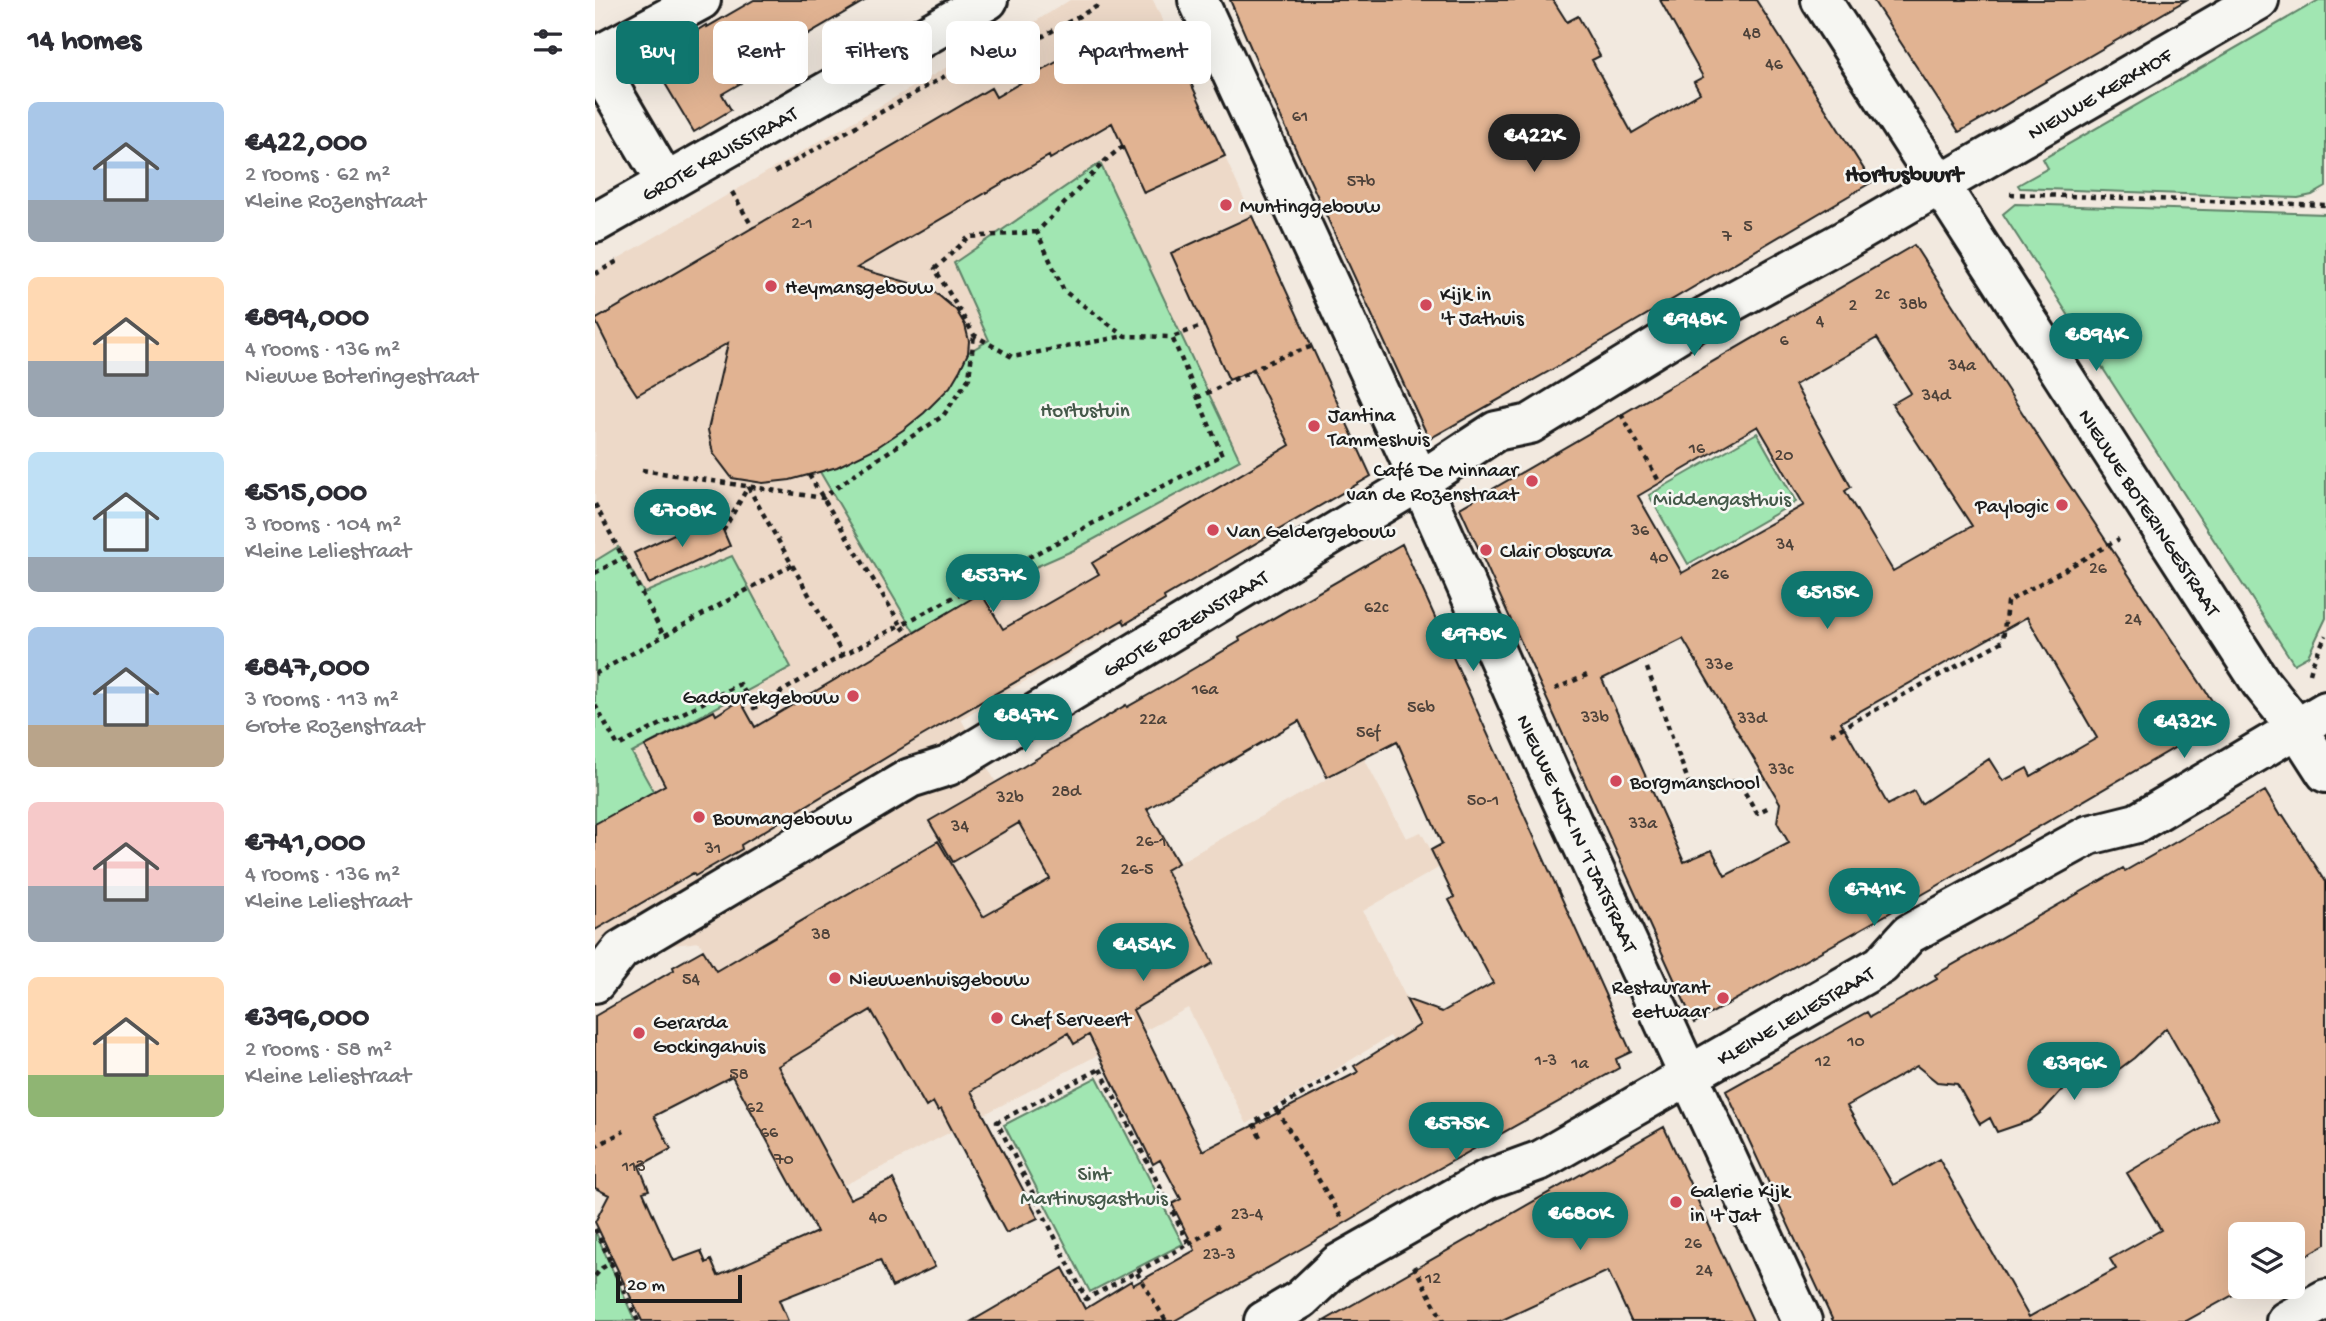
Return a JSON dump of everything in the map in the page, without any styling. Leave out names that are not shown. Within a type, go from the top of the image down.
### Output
[{"type":"street","points":[[666,183],[595,60],[701,0]]},
{"type":"street","name":"GROTE KRUISSTRAAT","points":[[595,223],[988,0]]},
{"type":"street","name":"NIEUWE KIJK IN 'T JATSTRAAT","points":[[1198,0],[1802,1321]]},
{"type":"street","name":"NIEUWE BOTERINGESTRAAT","points":[[1821,0],[2261,683],[2311,720],[2326,773]]},
{"type":"street","name":"NIEUWE KERKHOF","points":[[1601,380],[1706,316],[1940,185],[2259,0]]},
{"type":"street","name":"GROTE ROZENSTRAAT","points":[[595,983],[621,950],[910,778],[948,766],[1420,481],[1496,431],[1529,424],[1601,380]]},
{"type":"street","name":"KLEINE LELIESTRAAT","points":[[1264,1321],[1301,1299],[1338,1264],[1395,1231],[1486,1180],[1541,1160],[1881,965],[1909,934],[2089,835],[2137,822],[2311,720]]},
{"type":"street","points":[[2286,1321],[2326,1299]]},
{"type":"path","points":[[1040,38],[1101,4]]},
{"type":"path","points":[[1123,146],[1106,160],[1037,232],[969,237],[935,269],[974,335],[1012,357],[1125,335],[1172,337],[1204,325]]},
{"type":"path","points":[[2004,193],[2326,205]]},
{"type":"path","points":[[733,195],[753,228]]},
{"type":"path","points":[[1037,232],[1064,291],[1125,335]]},
{"type":"path","points":[[1197,398],[1276,359],[1351,333]]},
{"type":"path","points":[[642,470],[823,498],[943,416],[969,379],[974,335]]},
{"type":"path","points":[[595,705],[618,746],[740,684],[754,708],[843,655],[1222,455],[1172,337]]},
{"type":"path","points":[[1601,380],[1660,482]]},
{"type":"path","points":[[809,475],[909,636]]},
{"type":"path","points":[[723,531],[748,486]]},
{"type":"path","points":[[748,486],[843,655]]},
{"type":"path","points":[[595,504],[664,636]]},
{"type":"path","points":[[1831,734],[2003,641],[2007,602],[2155,519]]},
{"type":"path","points":[[595,573],[624,557]]},
{"type":"path","points":[[595,674],[792,565]]},
{"type":"path","points":[[1647,668],[1691,789],[1738,781],[1757,813],[1771,806]]},
{"type":"path","points":[[1260,1137],[1254,1123],[1349,1066]]},
{"type":"path","points":[[1189,1244],[1100,1069],[997,1122],[1086,1299],[1137,1273],[1189,1244],[1220,1225]]},
{"type":"path","points":[[1324,1070],[1328,1079]]},
{"type":"path","points":[[1277,1110],[1361,1251]]},
{"type":"path","points":[[595,1147],[624,1131]]},
{"type":"path","points":[[595,1229],[638,1321]]},
{"type":"path","points":[[1395,1231],[1443,1321]]},
{"type":"path","points":[[595,1276],[601,1268],[611,1263]]},
{"type":"path","points":[[1137,1273],[1166,1321]]},
{"type":"shaded area","points":[[1070,0],[1153,0],[1163,21],[1054,21],[1054,84],[1191,84],[1371,476],[961,719],[1016,819],[1166,870],[1364,758],[1406,838],[1421,832],[1440,867],[1363,911],[1425,1036],[1399,1051],[1390,1036],[1247,1124],[1188,1008],[844,1185],[735,986],[728,989],[699,942],[595,954],[595,272],[918,84],[932,84],[932,76],[946,68],[946,84],[1040,84],[1040,21],[1036,21]]},
{"type":"green space","points":[[2319,0],[2326,0],[2326,187],[2312,195],[2298,198],[2020,188],[2018,185],[2048,168],[2043,159]]},
{"type":"green space","name":"Hortustuin","points":[[1100,163],[1240,460],[1074,550],[1008,579],[914,632],[806,448],[989,340],[954,263]]},
{"type":"green space","points":[[2015,204],[2326,214],[2326,618],[2308,656],[2294,664],[2003,214]]},
{"type":"green space","name":"Middengasthuis","points":[[1757,433],[1796,502],[1688,564],[1649,495]]},
{"type":"green space","points":[[618,547],[644,593],[732,556],[791,667],[632,753],[656,796],[595,829],[595,561]]},
{"type":"green space","name":"Sint Martinusgasthuis","points":[[1097,1077],[1183,1244],[1090,1292],[1004,1125]]},
{"type":"green space","points":[[597,1235],[635,1321],[595,1321]]},
{"type":"building","points":[[754,0],[866,0],[830,21],[822,21],[822,26],[808,34],[808,21],[717,21]]},
{"type":"building","points":[[1230,0],[1553,0],[1567,22],[1578,16],[1600,56],[1592,60],[1632,133],[1700,93],[1694,82],[1703,77],[1660,0],[1756,0],[1872,182],[1585,351],[1429,439]]},
{"type":"building","points":[[1873,0],[2186,0],[1959,132]]},
{"type":"building","points":[[713,24],[713,84],[739,84],[722,94],[731,110],[694,132],[665,84],[699,84],[699,29],[706,25],[707,27]]},
{"type":"building","name":"Heymansgebouw","points":[[1054,63],[1054,84],[1191,84],[1225,156],[1144,193],[1112,123],[1050,159],[1049,156],[857,268],[931,289],[956,310],[965,325],[969,341],[968,353],[950,387],[924,413],[876,448],[837,467],[790,480],[763,483],[732,478],[713,453],[708,430],[728,343],[637,395],[618,366],[595,320],[991,88],[996,97],[1018,84],[1040,84],[1040,71]]},
{"type":"building","points":[[1252,216],[1371,476],[1164,597],[1165,600],[1125,624],[1123,620],[922,736],[741,845],[742,849],[695,876],[693,873],[595,930],[595,824],[665,785],[645,746],[714,711],[716,715],[740,700],[755,727],[981,593],[1003,629],[1099,574],[1092,563],[1290,445],[1253,370],[1229,380],[1171,253]]},
{"type":"building","points":[[1914,245],[2224,719],[1932,889],[1694,1023],[1460,508]],"holes":[[[1877,338],[1911,393],[1892,404],[1972,526],[1893,571],[1845,491],[1851,487],[1795,385]],[[1758,426],[1804,505],[1682,573],[1638,496]],[[2027,617],[2097,738],[2031,776],[2027,768],[2003,781],[1989,759],[1921,804],[1914,791],[1888,805],[1841,722]],[[1683,639],[1780,803],[1777,822],[1789,843],[1725,876],[1712,850],[1684,862],[1602,679]]]},
{"type":"building","points":[[716,514],[730,546],[649,584],[634,553]]},
{"type":"building","points":[[1402,544],[1631,1052],[1616,1059],[1619,1068],[1174,1321],[972,1321],[1063,1268],[1085,1309],[1131,1281],[1133,1285],[1195,1250],[1172,1204],[1181,1199],[1160,1160],[1153,1164],[1089,1035],[1074,1044],[1068,1033],[971,1091],[1038,1218],[1006,1233],[941,1109],[938,1111],[933,1102],[926,1107],[871,1010],[778,1066],[850,1199],[893,1179],[935,1267],[892,1287],[880,1260],[779,1300],[788,1321],[642,1321],[595,1222],[609,1195],[595,1188],[595,1016],[703,950],[716,971],[938,841],[983,917],[1050,879],[1019,823],[953,862],[929,821],[1126,705],[1127,707],[1159,689],[1240,641],[1239,638]],"holes":[[[1299,721],[1327,777],[1397,741],[1442,844],[1431,850],[1454,897],[1449,900],[1493,983],[1442,1012],[1406,999],[1420,1025],[1354,1066],[1358,1072],[1203,1151],[1133,1010],[1213,963],[1166,870],[1178,863],[1147,809]],[[732,1076],[817,1232],[718,1276],[711,1260],[706,1263],[701,1251],[674,1261],[643,1192],[649,1190],[639,1166],[671,1149],[654,1116]]]},
{"type":"building","points":[[2265,791],[2326,882],[2326,1244],[2305,1256],[2305,1222],[2228,1222],[2228,1298],[2186,1321],[1833,1321],[1726,1091],[1867,1012],[1870,1017],[1937,979],[1935,975],[2123,868],[2125,871]],"holes":[[[2166,1028],[2218,1119],[2127,1173],[2161,1230],[2110,1259],[2116,1269],[2029,1317],[1939,1159],[1893,1185],[1847,1106],[1917,1066],[1937,1082],[1957,1084],[1980,1124],[1990,1118],[1997,1132],[2029,1121],[2043,1111],[2060,1092],[2074,1084],[2118,1070]]]},
{"type":"building","points":[[1664,1127],[1753,1321],[1631,1321],[1608,1271],[1500,1321],[1324,1321]]},
{"type":"place","name":"Muntinggebouw","points":[[1226,205]]},
{"type":"place","name":"Heymansgebouw","points":[[771,286]]},
{"type":"place","name":"Kijk in 't Jathuis","points":[[1426,305]]},
{"type":"place","name":"Jantina Tammeshuis","points":[[1314,426]]},
{"type":"place","name":"Café De Minnaar van de Rozenstraat","points":[[1532,481]]},
{"type":"place","name":"Paylogic","points":[[2062,505]]},
{"type":"place","name":"Van Geldergebouw","points":[[1213,530]]},
{"type":"place","name":"Clair Obscura","points":[[1486,550]]},
{"type":"place","name":"Gadourekgebouw","points":[[853,696]]},
{"type":"place","name":"Borgmanschool","points":[[1616,781]]},
{"type":"place","name":"Boumangebouw","points":[[699,817]]},
{"type":"place","name":"Nieuwenhuisgebouw","points":[[835,978]]},
{"type":"place","name":"Restaurant eetwaar","points":[[1723,998]]},
{"type":"place","name":"Chef Serveert","points":[[997,1018]]},
{"type":"place","name":"Gerarda Gockingahuis","points":[[639,1033]]},
{"type":"place","name":"Galerie Kijk in 't Jat","points":[[1676,1202]]},
{"type":"district","name":"Hortusbuurt","points":[[1904,173]]}]
